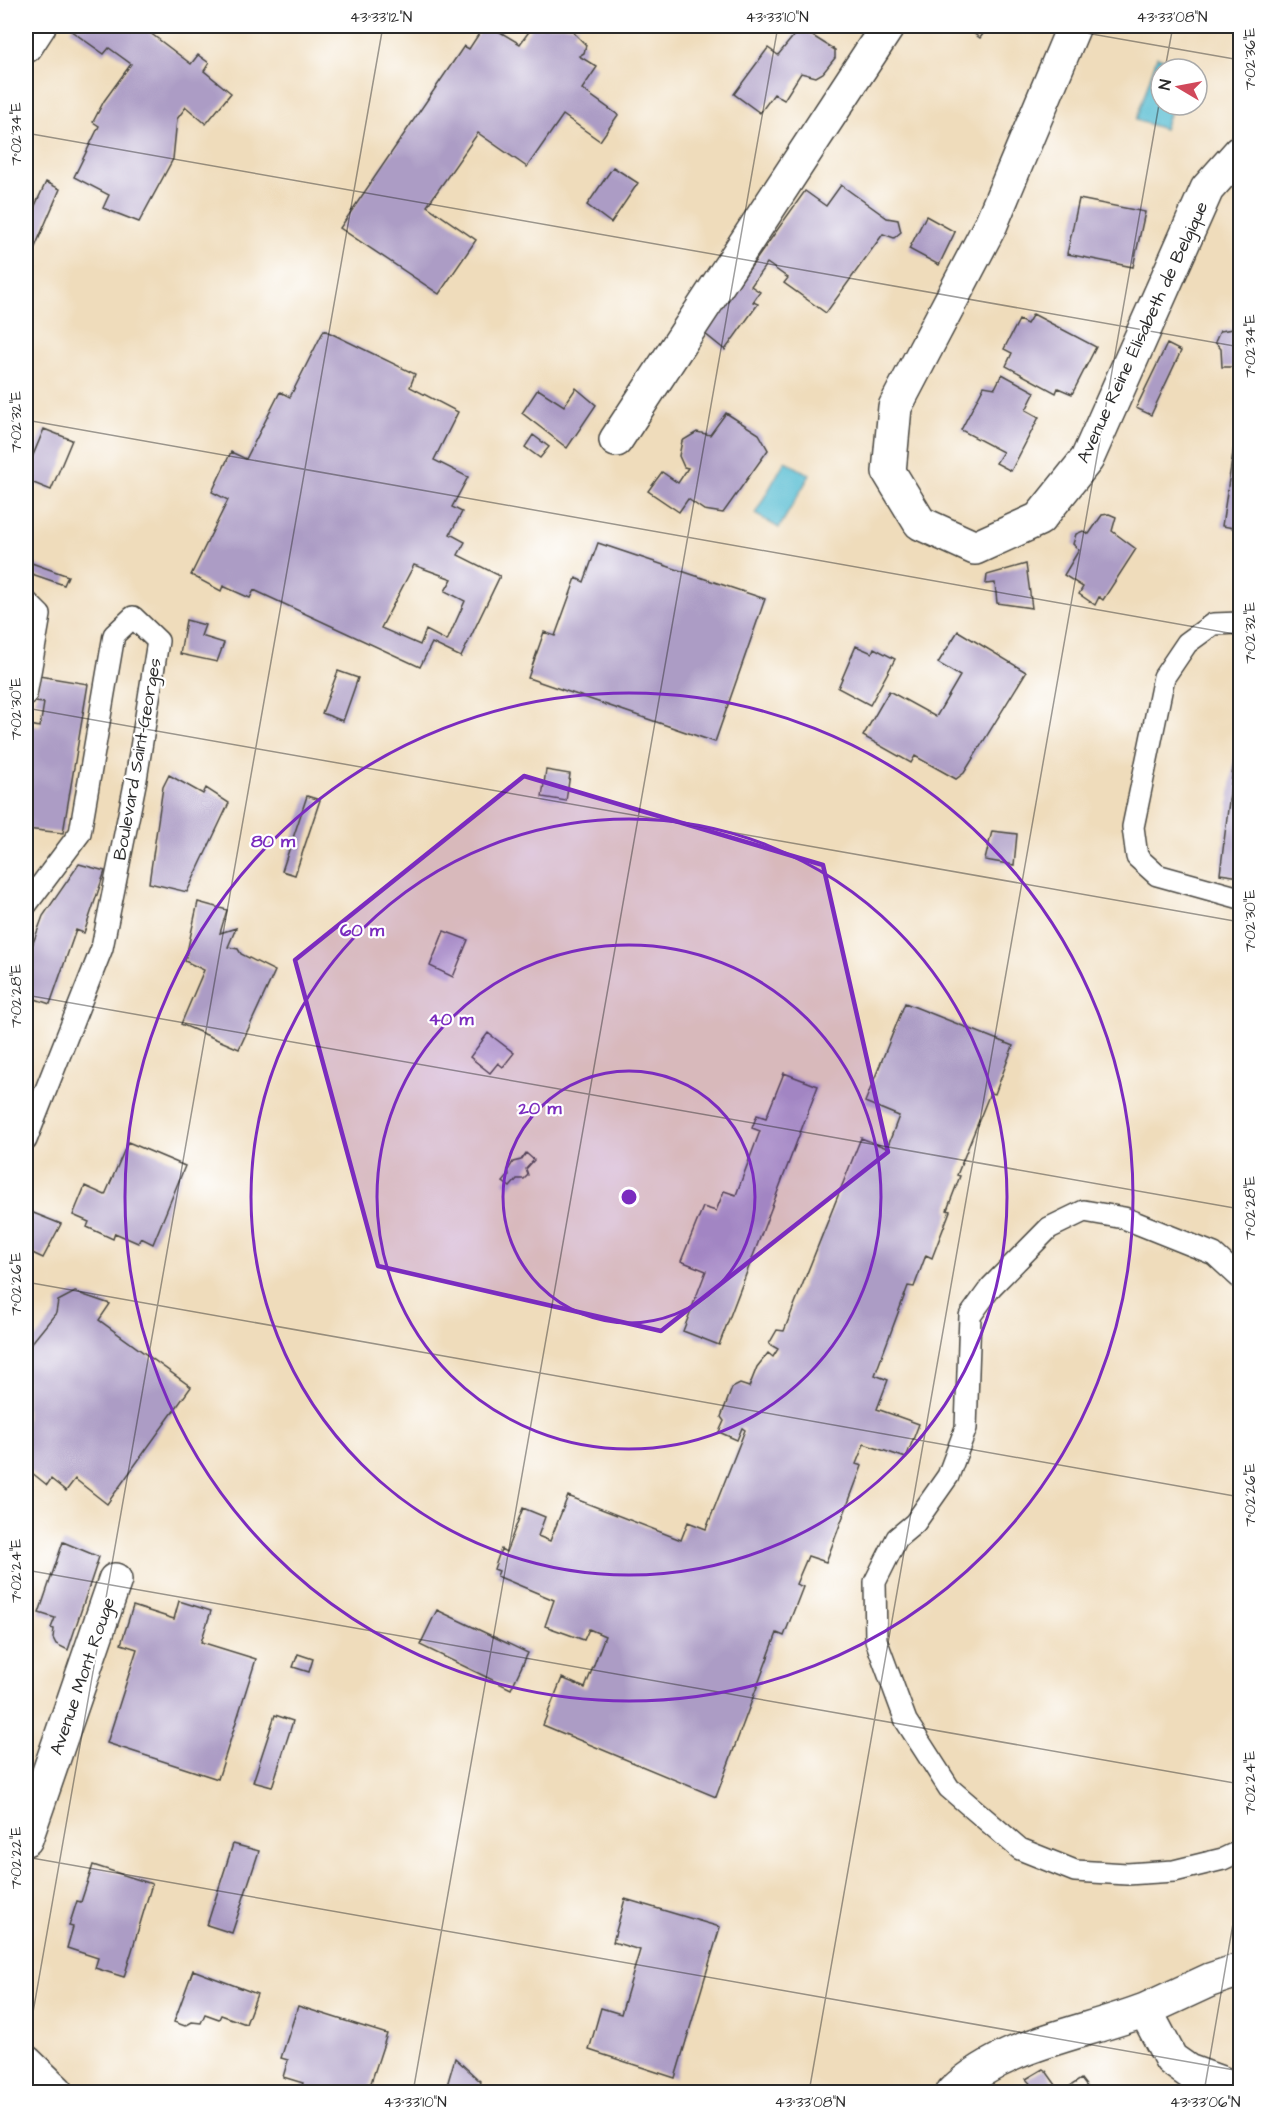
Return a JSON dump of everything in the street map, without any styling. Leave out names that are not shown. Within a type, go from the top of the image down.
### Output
[{"type":"street","points":[[26,46],[39,26]]},
{"type":"street","points":[[616,440],[888,26]]},
{"type":"street","name":"Avenue Reine Élisabeth de Belgique","points":[[1074,26],[991,224],[895,407],[890,472],[920,523],[975,548],[1039,519],[1087,459],[1207,189],[1240,152]]},
{"type":"street","name":"Avenue Mont Rouge","points":[[26,1839],[114,1580]]},
{"type":"street","points":[[953,2092],[988,2066],[1021,2049],[1056,2036],[1112,2023],[1210,1980],[1240,1971]]},
{"type":"street","points":[[1145,2010],[1171,2059],[1188,2071],[1240,2090]]},
{"type":"street","points":[[26,2062],[57,2092]]},
{"type":"lane","points":[[26,601],[40,615],[26,695]]},
{"type":"lane","name":"Boulevard Saint-Georges","points":[[26,905],[80,834],[114,635],[133,617],[158,641],[136,779],[102,948],[26,1140]]},
{"type":"lane","points":[[1240,623],[1213,624],[1186,643],[1164,677],[1133,827],[1137,857],[1157,875],[1240,898]]},
{"type":"lane","points":[[1240,1278],[1214,1254],[1124,1218],[1084,1211],[1049,1228],[991,1287],[970,1316],[966,1428],[948,1476],[915,1523],[897,1538],[875,1582],[876,1640],[906,1721],[949,1788],[1020,1849],[1075,1871],[1127,1874],[1174,1870],[1223,1859],[1240,1851]]},
{"type":"highlighted area","points":[[524,776],[823,865],[888,1152],[661,1331],[378,1266],[295,960]]},
{"type":"water","points":[[1149,81],[1149,117],[1168,117],[1164,129],[1136,120]]},
{"type":"water","points":[[785,461],[810,475],[779,528],[755,514]]},
{"type":"building","points":[[73,26],[141,26],[191,64],[198,55],[209,63],[204,71],[231,93],[206,124],[186,107],[177,119],[173,159],[139,222],[103,208],[109,195],[74,177],[99,126],[93,122],[104,101],[131,64],[109,48],[104,54],[70,30]]},
{"type":"building","points":[[484,26],[490,26],[520,44],[533,26],[541,28],[543,26],[579,26],[574,33],[586,45],[584,53],[579,56],[597,67],[582,89],[618,115],[600,141],[563,115],[527,167],[478,133],[427,206],[476,240],[439,294],[340,228],[464,46],[469,49]]},
{"type":"building","points":[[963,26],[989,26],[980,38]]},
{"type":"building","points":[[800,28],[835,50],[835,58],[823,73],[816,77],[801,73],[784,100],[774,94],[760,113],[734,94],[768,48],[778,55]]},
{"type":"building","points":[[613,167],[638,183],[611,223],[587,205]]},
{"type":"building","points":[[46,182],[60,189],[26,268],[26,225]]},
{"type":"building","points":[[841,185],[887,218],[898,220],[901,232],[894,238],[883,234],[826,313],[784,283],[788,278],[767,263],[751,286],[760,292],[753,302],[758,304],[725,350],[704,333],[805,191],[826,206]]},
{"type":"building","points":[[1079,199],[1145,212],[1133,267],[1067,254]]},
{"type":"building","points":[[926,216],[955,232],[939,265],[909,249]]},
{"type":"building","points":[[1234,304],[1240,304],[1240,367],[1222,367],[1221,349],[1215,342],[1220,331],[1233,329]]},
{"type":"building","points":[[1033,314],[1096,347],[1072,394],[1058,388],[1056,393],[1006,366],[1012,353],[1004,349],[1019,320],[1027,324]]},
{"type":"building","points":[[324,330],[415,374],[410,387],[458,412],[434,460],[468,477],[452,507],[462,512],[450,534],[465,542],[458,555],[500,576],[461,657],[432,643],[420,667],[254,590],[250,598],[223,586],[221,591],[191,575],[228,500],[212,492],[231,452],[246,459],[280,392],[290,397]],"holes":[[[414,565],[452,579],[445,591],[465,601],[447,641],[426,630],[420,645],[381,628]]]},
{"type":"building","points":[[1167,344],[1181,351],[1151,415],[1136,408]]},
{"type":"building","points":[[1002,374],[1035,392],[1026,410],[1039,417],[1011,471],[996,463],[1003,452],[961,430],[984,386],[995,388]]},
{"type":"building","points":[[576,388],[596,405],[567,448],[522,413],[538,389],[564,406]]},
{"type":"building","points":[[726,413],[759,434],[768,450],[723,513],[704,510],[688,499],[679,512],[648,491],[662,472],[678,483],[688,468],[684,467],[679,456],[682,441],[697,432],[710,435]]},
{"type":"building","points":[[44,429],[72,440],[51,490],[26,480],[26,472]]},
{"type":"building","points":[[533,435],[549,447],[540,458],[525,447]]},
{"type":"building","points":[[1234,446],[1240,447],[1240,529],[1222,526]]},
{"type":"building","points":[[1109,514],[1116,517],[1112,531],[1136,549],[1103,600],[1099,597],[1095,605],[1079,594],[1083,587],[1064,575],[1079,550],[1073,544],[1076,534],[1083,531],[1089,534],[1102,515]]},
{"type":"building","points":[[598,543],[765,599],[715,742],[528,678],[544,632],[555,636],[576,578],[584,582]]},
{"type":"building","points":[[26,561],[68,576],[64,585],[26,572]]},
{"type":"building","points":[[1026,564],[1032,608],[997,603],[995,583],[986,584],[987,575]]},
{"type":"building","points":[[186,620],[205,625],[201,636],[224,643],[217,662],[180,654]]},
{"type":"building","points":[[958,631],[1026,672],[964,773],[956,779],[915,756],[911,763],[863,736],[889,691],[936,717],[960,676],[938,663]]},
{"type":"building","points":[[856,646],[872,653],[874,648],[895,659],[870,705],[838,688]]},
{"type":"building","points":[[338,671],[358,678],[343,721],[322,713]]},
{"type":"building","points":[[39,676],[88,684],[63,833],[26,829],[30,779],[26,778],[26,750],[30,725],[40,727],[44,703],[35,702]]},
{"type":"building","points":[[1240,720],[1240,877],[1220,874]]},
{"type":"building","points":[[546,770],[570,774],[566,801],[542,797]]},
{"type":"building","points":[[169,775],[203,794],[206,788],[229,803],[187,892],[149,883],[163,787]]},
{"type":"building","points":[[307,796],[320,800],[295,875],[282,871]]},
{"type":"building","points":[[992,831],[1017,834],[1014,865],[985,860]]},
{"type":"building","points":[[79,864],[105,871],[84,933],[76,930],[50,1004],[26,996],[26,962],[43,916]]},
{"type":"building","points":[[198,902],[227,910],[220,933],[236,928],[228,947],[238,949],[241,954],[275,971],[239,1049],[181,1024],[204,970],[185,961]]},
{"type":"building","points":[[444,931],[468,940],[453,977],[430,966]]},
{"type":"building","points":[[905,1003],[1013,1046],[995,1094],[990,1093],[957,1175],[960,1176],[947,1210],[950,1211],[932,1258],[926,1255],[914,1287],[908,1286],[875,1375],[888,1380],[877,1409],[919,1424],[906,1458],[864,1444],[856,1464],[862,1466],[826,1562],[808,1556],[796,1584],[803,1587],[784,1636],[777,1633],[716,1797],[543,1725],[562,1678],[585,1688],[605,1636],[589,1629],[584,1640],[545,1626],[554,1600],[497,1576],[499,1571],[494,1569],[501,1549],[506,1552],[523,1508],[545,1517],[538,1536],[550,1541],[568,1496],[681,1540],[688,1522],[706,1529],[745,1430],[742,1428],[737,1440],[719,1432],[724,1421],[721,1417],[732,1388],[740,1384],[749,1387],[757,1367],[768,1353],[773,1357],[778,1349],[769,1344],[777,1330],[784,1331],[861,1138],[887,1148],[899,1116],[865,1102]]},
{"type":"building","points":[[488,1033],[514,1053],[503,1067],[498,1063],[490,1073],[470,1057]]},
{"type":"building","points":[[784,1073],[818,1086],[719,1345],[683,1331],[706,1271],[681,1261],[703,1207],[716,1211],[724,1191],[736,1195],[760,1131],[752,1128],[757,1115],[766,1118]]},
{"type":"building","points":[[128,1142],[185,1166],[153,1244],[141,1238],[138,1243],[115,1233],[113,1239],[87,1227],[89,1222],[73,1215],[85,1186],[105,1195]]},
{"type":"building","points":[[526,1153],[534,1160],[526,1169],[528,1175],[524,1179],[517,1179],[510,1187],[503,1182],[509,1175],[508,1170],[513,1162],[521,1160]]},
{"type":"building","points":[[26,1210],[61,1224],[43,1258],[26,1250]]},
{"type":"building","points":[[75,1292],[110,1304],[99,1320],[191,1387],[107,1504],[75,1479],[66,1491],[51,1479],[47,1485],[26,1468],[26,1350],[56,1313],[58,1301]]},
{"type":"building","points":[[63,1542],[99,1557],[68,1650],[56,1644],[53,1638],[54,1629],[51,1628],[55,1618],[39,1613]]},
{"type":"building","points":[[179,1601],[211,1611],[201,1642],[256,1659],[218,1779],[107,1743],[137,1649],[121,1644],[133,1606],[174,1619]]},
{"type":"building","points":[[437,1610],[528,1653],[511,1689],[420,1645]]},
{"type":"building","points":[[298,1654],[313,1659],[309,1672],[293,1667]]},
{"type":"building","points":[[275,1715],[293,1721],[272,1787],[253,1782]]},
{"type":"building","points":[[233,1844],[259,1851],[232,1933],[207,1925]]},
{"type":"building","points":[[93,1865],[152,1884],[124,1977],[95,1968],[98,1958],[67,1948],[73,1927],[69,1926],[77,1901],[81,1902]]},
{"type":"building","points":[[625,1899],[720,1927],[675,2078],[589,2050],[601,2008],[621,2014],[640,1950],[613,1942]]},
{"type":"building","points":[[193,1970],[257,1994],[246,2024],[221,2015],[219,2019],[205,2014],[201,2023],[192,2022],[185,2026],[174,2022]]},
{"type":"building","points":[[298,2006],[387,2034],[368,2092],[334,2092],[320,2088],[319,2092],[300,2092],[303,2083],[283,2077],[288,2060],[281,2058]]},
{"type":"building","points":[[455,2058],[481,2082],[477,2092],[445,2092]]},
{"type":"building","points":[[1043,2069],[1061,2092],[1033,2092],[1036,2090],[1026,2079]]},
{"type":"building","points":[[1081,2079],[1091,2092],[1061,2092]]}]
